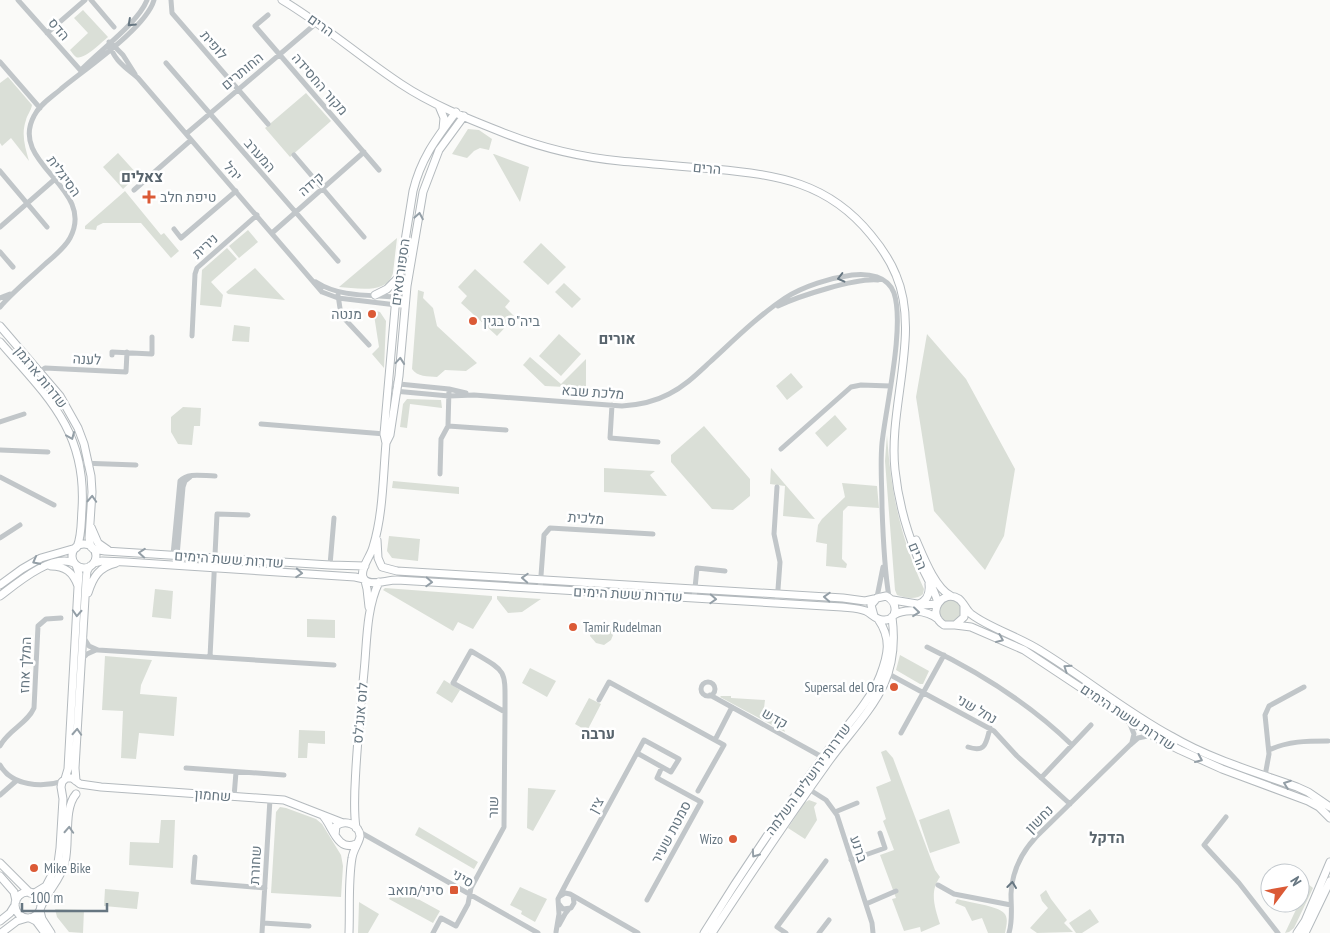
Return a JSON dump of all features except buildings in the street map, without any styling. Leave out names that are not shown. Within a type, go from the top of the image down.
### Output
[{"type":"main road","name":"הרים","points":[[282,0],[324,26],[402,85],[439,106],[521,139],[577,154],[620,161],[754,173],[786,179],[824,195],[851,214],[866,229],[896,273],[904,305],[905,340],[896,411],[895,470],[902,508],[913,547],[938,604]]},
{"type":"main road","points":[[439,106],[444,118],[442,130]]},
{"type":"main road","name":"הספורטאים","points":[[393,387],[395,301],[415,182],[427,152],[456,112]]},
{"type":"main road","name":"הספורטאים","points":[[382,566],[378,558],[377,532],[386,443],[421,200],[428,174],[442,144],[464,116]]},
{"type":"main road","points":[[375,295],[396,281],[399,274]]},
{"type":"main road","name":"שדרות ארגמן","points":[[0,326],[60,396],[70,412],[84,444],[89,464],[92,492],[89,538],[92,548]]},
{"type":"main road","name":"שדרות ארגמן","points":[[0,342],[52,402],[62,417],[76,447],[83,492],[80,536],[77,547]]},
{"type":"main road","name":"הרים","points":[[902,508],[929,568],[942,590],[951,596]]},
{"type":"main road","points":[[90,522],[98,543],[110,551]]},
{"type":"main road","name":"הספורטאים","points":[[366,565],[377,532]]},
{"type":"main road","points":[[0,585],[41,558],[84,545],[92,548],[96,554],[86,577],[75,768],[77,792],[70,806],[64,868],[37,915],[17,922],[1,933]]},
{"type":"main road","points":[[0,921],[10,913],[21,894],[32,893],[46,886],[58,862],[61,785],[68,769],[79,575],[72,556],[77,547]]},
{"type":"main road","name":"שדרות ששת הימים","points":[[92,548],[110,551],[215,558],[330,565],[366,565]]},
{"type":"main road","points":[[0,596],[45,566],[62,561],[84,568],[92,565]]},
{"type":"main road","name":"שדרות ששת הימים","points":[[92,565],[102,561],[126,562],[355,577],[365,580]]},
{"type":"main road","points":[[85,603],[97,573],[110,565],[126,562]]},
{"type":"main road","points":[[373,562],[382,566],[384,573],[380,582],[371,584],[365,580],[362,572],[366,565],[373,562]]},
{"type":"main road","points":[[45,566],[61,567],[69,571],[78,587]]},
{"type":"main road","name":"שדרות ששת הימים","points":[[382,566],[397,571],[843,598],[866,601],[876,598]]},
{"type":"main road","name":"לוס אנג'לס","points":[[365,580],[368,588],[369,618]]},
{"type":"main road","name":"שדרות ששת הימים","points":[[380,582],[396,580],[854,608],[866,611],[876,618]]},
{"type":"main road","name":"לוס אנג'לס","points":[[357,829],[354,808],[358,736],[369,618],[375,591],[380,582]]},
{"type":"main road","points":[[918,604],[926,600],[929,595],[929,582]]},
{"type":"main road","points":[[938,604],[918,604],[890,599],[884,596],[876,598],[871,608],[876,618],[885,620],[899,612],[906,611],[929,614],[944,625],[954,625],[964,617],[964,606],[959,599],[951,596],[942,599],[936,611],[938,619]]},
{"type":"main road","points":[[890,599],[896,608],[892,616]]},
{"type":"main road","name":"שדרות ששת הימים","points":[[964,606],[979,619],[1042,651],[1172,737],[1210,755],[1308,792],[1330,807]]},
{"type":"main road","name":"שדרות ירושלים השלמה","points":[[704,933],[735,884],[826,759],[885,672],[894,649],[892,616]]},
{"type":"main road","name":"שדרות ירושלים השלמה","points":[[876,618],[886,630],[888,638],[885,672]]},
{"type":"main road","name":"שדרות ששת הימים","points":[[954,625],[969,626],[1024,650],[1153,735],[1200,760],[1308,801],[1320,807],[1330,818]]},
{"type":"main road","points":[[64,780],[70,778],[77,782]]},
{"type":"main road","name":"שחמון","points":[[77,782],[101,787],[287,801],[344,823]]},
{"type":"main road","name":"שחמון","points":[[77,792],[84,789],[101,787]]},
{"type":"main road","name":"שדרות ירושלים השלמה","points":[[712,933],[806,787]]},
{"type":"main road","points":[[62,791],[69,796],[77,792]]},
{"type":"main road","name":"לוס אנג'לס","points":[[344,823],[354,808]]},
{"type":"main road","points":[[322,815],[344,845],[351,861]]},
{"type":"main road","points":[[335,835],[336,826],[344,823],[357,829],[360,836],[351,861],[349,933]]},
{"type":"main road","points":[[344,845],[351,846],[357,843]]},
{"type":"main road","points":[[1297,933],[1305,921],[1330,862]]},
{"type":"main road","points":[[0,863],[23,887],[39,899],[42,919],[51,933]]},
{"type":"main road","points":[[0,876],[14,892],[19,914],[36,921],[45,933]]},
{"type":"main road","points":[[1305,933],[1330,881]]},
{"type":"street","name":"הדס","points":[[18,0],[81,72]]},
{"type":"street","points":[[47,33],[85,0]]},
{"type":"street","points":[[91,0],[114,27]]},
{"type":"street","name":"הסיגלית","points":[[112,46],[138,16],[148,0]]},
{"type":"street","name":"הסיגלית","points":[[17,290],[64,247],[74,230],[75,212],[66,192],[38,159],[31,142],[31,125],[40,108],[144,19],[154,0]]},
{"type":"street","name":"לופית","points":[[172,0],[172,13],[268,124]]},
{"type":"street","name":"מקור החסידה","points":[[268,15],[255,26],[379,170]]},
{"type":"street","name":"החותרים","points":[[186,134],[313,26]]},
{"type":"street","name":"יהל","points":[[112,46],[123,55],[138,78],[312,279],[338,295],[405,302]]},
{"type":"street","points":[[0,62],[40,108]]},
{"type":"street","name":"המערב","points":[[166,63],[338,261]]},
{"type":"street","points":[[134,190],[191,140]]},
{"type":"street","name":"קידה","points":[[272,233],[364,152]]},
{"type":"street","points":[[294,155],[364,238]]},
{"type":"street","points":[[0,171],[48,226]]},
{"type":"street","points":[[0,227],[56,179]]},
{"type":"street","points":[[174,229],[181,238],[236,191]]},
{"type":"street","name":"נירית","points":[[192,336],[196,269],[257,215]]},
{"type":"street","points":[[0,252],[13,267]]},
{"type":"street","name":"מלכת שבא","points":[[393,387],[450,389],[474,394],[612,405],[641,404],[659,399],[676,390],[768,311],[799,297],[858,281],[873,280],[888,283],[894,294],[896,338],[881,452],[884,559],[890,599]]},
{"type":"street","points":[[0,298],[17,290]]},
{"type":"street","points":[[0,307],[17,290]]},
{"type":"street","points":[[338,295],[341,315],[369,346]]},
{"type":"street","name":"יהל","points":[[338,295],[375,295],[395,301]]},
{"type":"street","points":[[112,355],[112,352],[152,354],[152,337]]},
{"type":"street","name":"לענה","points":[[38,372],[45,368],[50,368],[126,372],[127,352]]},
{"type":"street","points":[[31,378],[38,372]]},
{"type":"street","points":[[781,449],[851,387],[863,385],[890,386]]},
{"type":"street","name":"מלכת שבא","points":[[393,387],[449,396],[474,394]]},
{"type":"street","points":[[440,474],[441,439],[448,426],[450,389]]},
{"type":"street","points":[[612,405],[610,438],[658,442]]},
{"type":"street","points":[[0,422],[24,414]]},
{"type":"street","points":[[261,424],[387,435]]},
{"type":"street","points":[[448,426],[506,430]]},
{"type":"street","points":[[0,450],[48,452]]},
{"type":"street","points":[[80,463],[136,465]]},
{"type":"street","points":[[175,555],[182,487],[186,479],[192,475],[214,476]]},
{"type":"street","points":[[0,477],[54,505]]},
{"type":"street","points":[[777,486],[774,530],[780,558],[778,603]]},
{"type":"street","points":[[210,657],[217,514],[248,515]]},
{"type":"street","points":[[330,565],[334,518]]},
{"type":"street","points":[[0,538],[20,525]]},
{"type":"street","name":"מלכית","points":[[540,589],[544,535],[550,528],[654,534]]},
{"type":"street","name":"מלכת שבא","points":[[876,598],[884,559]]},
{"type":"street","points":[[694,598],[697,568],[725,571]]},
{"type":"street","name":"המלך אחז","points":[[0,746],[7,736],[29,716],[34,708],[38,626],[46,619],[61,618]]},
{"type":"street","points":[[83,638],[89,646],[98,650],[334,665]]},
{"type":"street","points":[[927,647],[983,676],[1013,695],[1042,717],[1072,745]]},
{"type":"street","points":[[82,659],[87,654],[98,650]]},
{"type":"street","name":"שור","points":[[433,933],[441,918],[456,926],[468,904],[471,888],[504,827],[505,712],[505,681],[504,674],[496,665],[471,651],[453,683],[505,712]]},
{"type":"street","points":[[901,733],[944,655]]},
{"type":"street","name":"נחל שני","points":[[885,672],[990,728],[1070,804]]},
{"type":"street","points":[[599,700],[609,682],[724,745],[698,791]]},
{"type":"street","points":[[1265,776],[1269,750],[1265,715],[1269,706],[1304,687]]},
{"type":"street","name":"קדש","points":[[710,695],[826,759]]},
{"type":"street","points":[[715,740],[732,707]]},
{"type":"street","points":[[1128,718],[1134,734],[1130,745]]},
{"type":"street","points":[[1041,778],[1091,725]]},
{"type":"street","points":[[968,747],[976,749],[985,746],[990,728]]},
{"type":"street","name":"נחשון","points":[[1009,933],[1013,878],[1021,857],[1030,844],[1130,745],[1138,738],[1153,735]]},
{"type":"street","name":"צין","points":[[560,896],[644,740],[679,759],[671,772],[662,767]]},
{"type":"street","points":[[1269,750],[1300,741],[1328,741]]},
{"type":"street","points":[[637,753],[662,767]]},
{"type":"street","points":[[0,765],[9,777],[16,781],[46,784],[62,791]]},
{"type":"street","name":"סמטת שעיר","points":[[647,900],[701,802],[657,778],[662,767]]},
{"type":"street","points":[[186,768],[284,776]]},
{"type":"street","points":[[234,797],[236,772]]},
{"type":"street","points":[[46,784],[64,780]]},
{"type":"street","points":[[0,795],[16,781]]},
{"type":"street","name":"ברנע","points":[[806,787],[826,800],[835,812],[866,904],[873,933]]},
{"type":"street","name":"שחורת","points":[[262,933],[270,799]]},
{"type":"street","points":[[835,812],[857,803]]},
{"type":"street","points":[[1226,817],[1204,845],[1239,883],[1278,933]]},
{"type":"street","name":"סיני","points":[[357,829],[538,933]]},
{"type":"street","points":[[851,860],[885,848],[880,832]]},
{"type":"street","name":"סיני","points":[[357,843],[377,842]]},
{"type":"street","points":[[195,857],[193,882],[265,888]]},
{"type":"street","points":[[786,933],[777,927],[826,861]]},
{"type":"street","points":[[556,932],[565,914],[575,902],[568,880]]},
{"type":"street","points":[[938,885],[954,894],[1011,905]]},
{"type":"street","points":[[866,904],[896,892]]},
{"type":"street","points":[[556,932],[559,914],[558,903],[563,893],[571,894],[638,933]]},
{"type":"street","points":[[558,903],[563,909],[583,906],[594,908]]},
{"type":"street","points":[[819,933],[829,920]]},
{"type":"street","points":[[263,923],[309,926]]},
{"type":"shaded area","points":[[83,10],[108,37],[83,56],[76,57],[70,50],[88,33],[74,18]]},
{"type":"shaded area","points":[[8,77],[32,105],[24,130],[25,146],[29,161],[11,138],[2,146],[0,143],[0,83]]},
{"type":"shaded area","points":[[306,93],[331,121],[290,157],[265,128]]},
{"type":"shaded area","points":[[468,129],[479,130],[492,139],[489,150],[480,148],[467,158],[452,154]]},
{"type":"shaded area","points":[[118,153],[138,175],[123,189],[103,167]]},
{"type":"shaded area","points":[[493,154],[529,167],[520,202]]},
{"type":"shaded area","points":[[125,191],[161,235],[164,233],[179,251],[171,258],[141,223],[103,223],[97,226],[96,230],[85,229],[85,226]]},
{"type":"shaded area","points":[[248,230],[258,242],[239,258],[229,246]]},
{"type":"shaded area","points":[[397,238],[393,273],[390,280],[384,285],[370,289],[339,287]]},
{"type":"shaded area","points":[[541,243],[566,267],[548,285],[523,262]]},
{"type":"shaded area","points":[[227,248],[237,259],[211,282],[223,295],[221,307],[200,305],[202,270]]},
{"type":"shaded area","points":[[255,268],[285,300],[228,294],[226,292]]},
{"type":"shaded area","points":[[475,269],[510,301],[505,307],[515,317],[497,336],[461,303],[467,296],[458,287]]},
{"type":"shaded area","points":[[564,283],[581,299],[572,308],[555,292]]},
{"type":"shaded area","points":[[418,290],[424,292],[423,298],[433,308],[437,326],[477,363],[466,371],[445,370],[437,377],[420,375],[412,369]]},
{"type":"shaded area","points":[[369,309],[380,312],[386,321],[384,368],[372,354],[379,347],[374,315]]},
{"type":"shaded area","points":[[234,325],[250,327],[249,342],[232,341]]},
{"type":"shaded area","points":[[559,334],[581,354],[561,376],[539,356]]},
{"type":"shaded area","points":[[927,334],[966,379],[1015,469],[1004,536],[985,570],[934,511],[916,397]]},
{"type":"shaded area","points":[[530,357],[561,384],[586,359],[586,388],[545,386],[523,365]]},
{"type":"shaded area","points":[[791,373],[803,387],[787,400],[776,386]]},
{"type":"shaded area","points":[[407,399],[441,400],[442,408],[410,404],[407,428],[400,427],[403,404]]},
{"type":"shaded area","points":[[183,407],[201,408],[200,426],[194,426],[192,445],[178,444],[171,432],[171,417]]},
{"type":"shaded area","points":[[835,415],[847,429],[827,447],[815,433]]},
{"type":"shaded area","points":[[704,426],[750,479],[750,496],[733,510],[712,509],[671,462],[671,455]]},
{"type":"shaded area","points":[[887,435],[891,476],[898,514],[909,551],[924,589],[921,596],[914,598],[897,595],[895,590],[885,461]]},
{"type":"shaded area","points":[[604,468],[655,471],[650,475],[667,496],[604,492]]},
{"type":"shaded area","points":[[771,468],[815,519],[783,516],[785,486],[770,484]]},
{"type":"shaded area","points":[[393,481],[459,487],[459,494],[392,488]]},
{"type":"shaded area","points":[[842,483],[877,486],[879,508],[848,506],[843,511],[842,559],[847,564],[846,568],[826,566],[827,544],[816,542],[818,525],[845,497]]},
{"type":"shaded area","points":[[389,536],[420,539],[418,561],[392,558],[387,551]]},
{"type":"shaded area","points":[[385,588],[492,596],[492,599],[473,629],[458,622],[453,631],[383,590]]},
{"type":"shaded area","points":[[155,589],[173,591],[171,619],[152,617]]},
{"type":"shaded area","points":[[497,596],[541,599],[522,612],[508,613],[497,599]]},
{"type":"shaded area","points":[[951,598],[961,604],[963,614],[957,622],[950,624],[939,618],[938,606]]},
{"type":"shaded area","points":[[307,619],[335,620],[335,638],[307,637]]},
{"type":"shaded area","points":[[599,624],[607,625],[613,635],[611,640],[604,645],[596,643],[590,636],[591,630]]},
{"type":"shaded area","points":[[900,655],[929,671],[923,684],[896,670]]},
{"type":"shaded area","points":[[105,656],[152,660],[141,685],[140,694],[177,697],[174,736],[139,733],[136,759],[121,758],[123,711],[102,710]]},
{"type":"shaded area","points":[[530,668],[556,681],[547,697],[522,683]]},
{"type":"shaded area","points":[[444,680],[460,690],[452,703],[436,693]]},
{"type":"shaded area","points":[[720,697],[765,700],[764,708],[778,723],[782,724],[785,732]]},
{"type":"shaded area","points":[[589,698],[601,704],[587,731],[575,724]]},
{"type":"shaded area","points":[[299,730],[325,731],[325,744],[308,743],[307,758],[298,758]]},
{"type":"shaded area","points":[[886,750],[893,758],[935,870],[940,877],[934,894],[940,924],[921,932],[920,927],[904,931],[892,899],[896,898],[880,855],[894,850],[883,821],[886,819],[876,787],[891,781],[881,752]]},
{"type":"shaded area","points":[[528,788],[556,790],[533,831],[527,828]]},
{"type":"shaded area","points":[[809,800],[817,803],[814,807],[817,820],[805,839],[788,828],[804,803]]},
{"type":"shaded area","points":[[280,807],[316,819],[322,824],[341,855],[343,866],[341,897],[271,893],[276,812]]},
{"type":"shaded area","points":[[949,809],[960,843],[930,853],[919,820]]},
{"type":"shaded area","points":[[161,820],[175,820],[173,868],[129,865],[130,842],[159,843]]},
{"type":"shaded area","points":[[419,827],[478,862],[474,869],[415,835]]},
{"type":"shaded area","points":[[396,887],[440,911],[433,923],[389,899]]},
{"type":"shaded area","points":[[520,887],[547,899],[535,922],[521,914],[522,911],[510,905]]},
{"type":"shaded area","points":[[105,889],[139,892],[137,909],[104,906]]},
{"type":"shaded area","points":[[1046,890],[1067,920],[1064,923],[1073,932],[1037,933],[1030,928],[1048,908],[1040,895]]},
{"type":"shaded area","points":[[957,899],[989,906],[1004,913],[1007,923],[1005,933],[988,933],[982,918],[972,921],[965,907],[955,903]]},
{"type":"shaded area","points":[[359,902],[379,914],[368,933],[358,933]]},
{"type":"shaded area","points":[[55,909],[84,910],[83,933],[69,932],[57,917]]},
{"type":"shaded area","points":[[1090,909],[1099,922],[1082,933],[1076,933],[1069,923]]},
{"type":"shaded area","points":[[1294,913],[1301,913],[1294,928],[1285,933]]},
{"type":"place","name":"טיפת חלב","points":[[149,197]]},
{"type":"place","name":"מנטה","points":[[372,314]]},
{"type":"place","name":"ביה\"ס בגין","points":[[473,321]]},
{"type":"place","name":"Tamir Rudelman","points":[[573,627]]},
{"type":"place","name":"Supersal del Ora","points":[[894,687]]},
{"type":"place","name":"Wizo","points":[[733,839]]},
{"type":"place","name":"Mike Bike","points":[[34,868]]},
{"type":"place","name":"סיני/מואב","points":[[454,890]]},
{"type":"district","name":"צאלים","points":[[142,176]]},
{"type":"district","name":"אורים","points":[[617,338]]},
{"type":"district","name":"ערבה","points":[[598,733]]},
{"type":"district","name":"הדקל","points":[[1107,837]]}]
